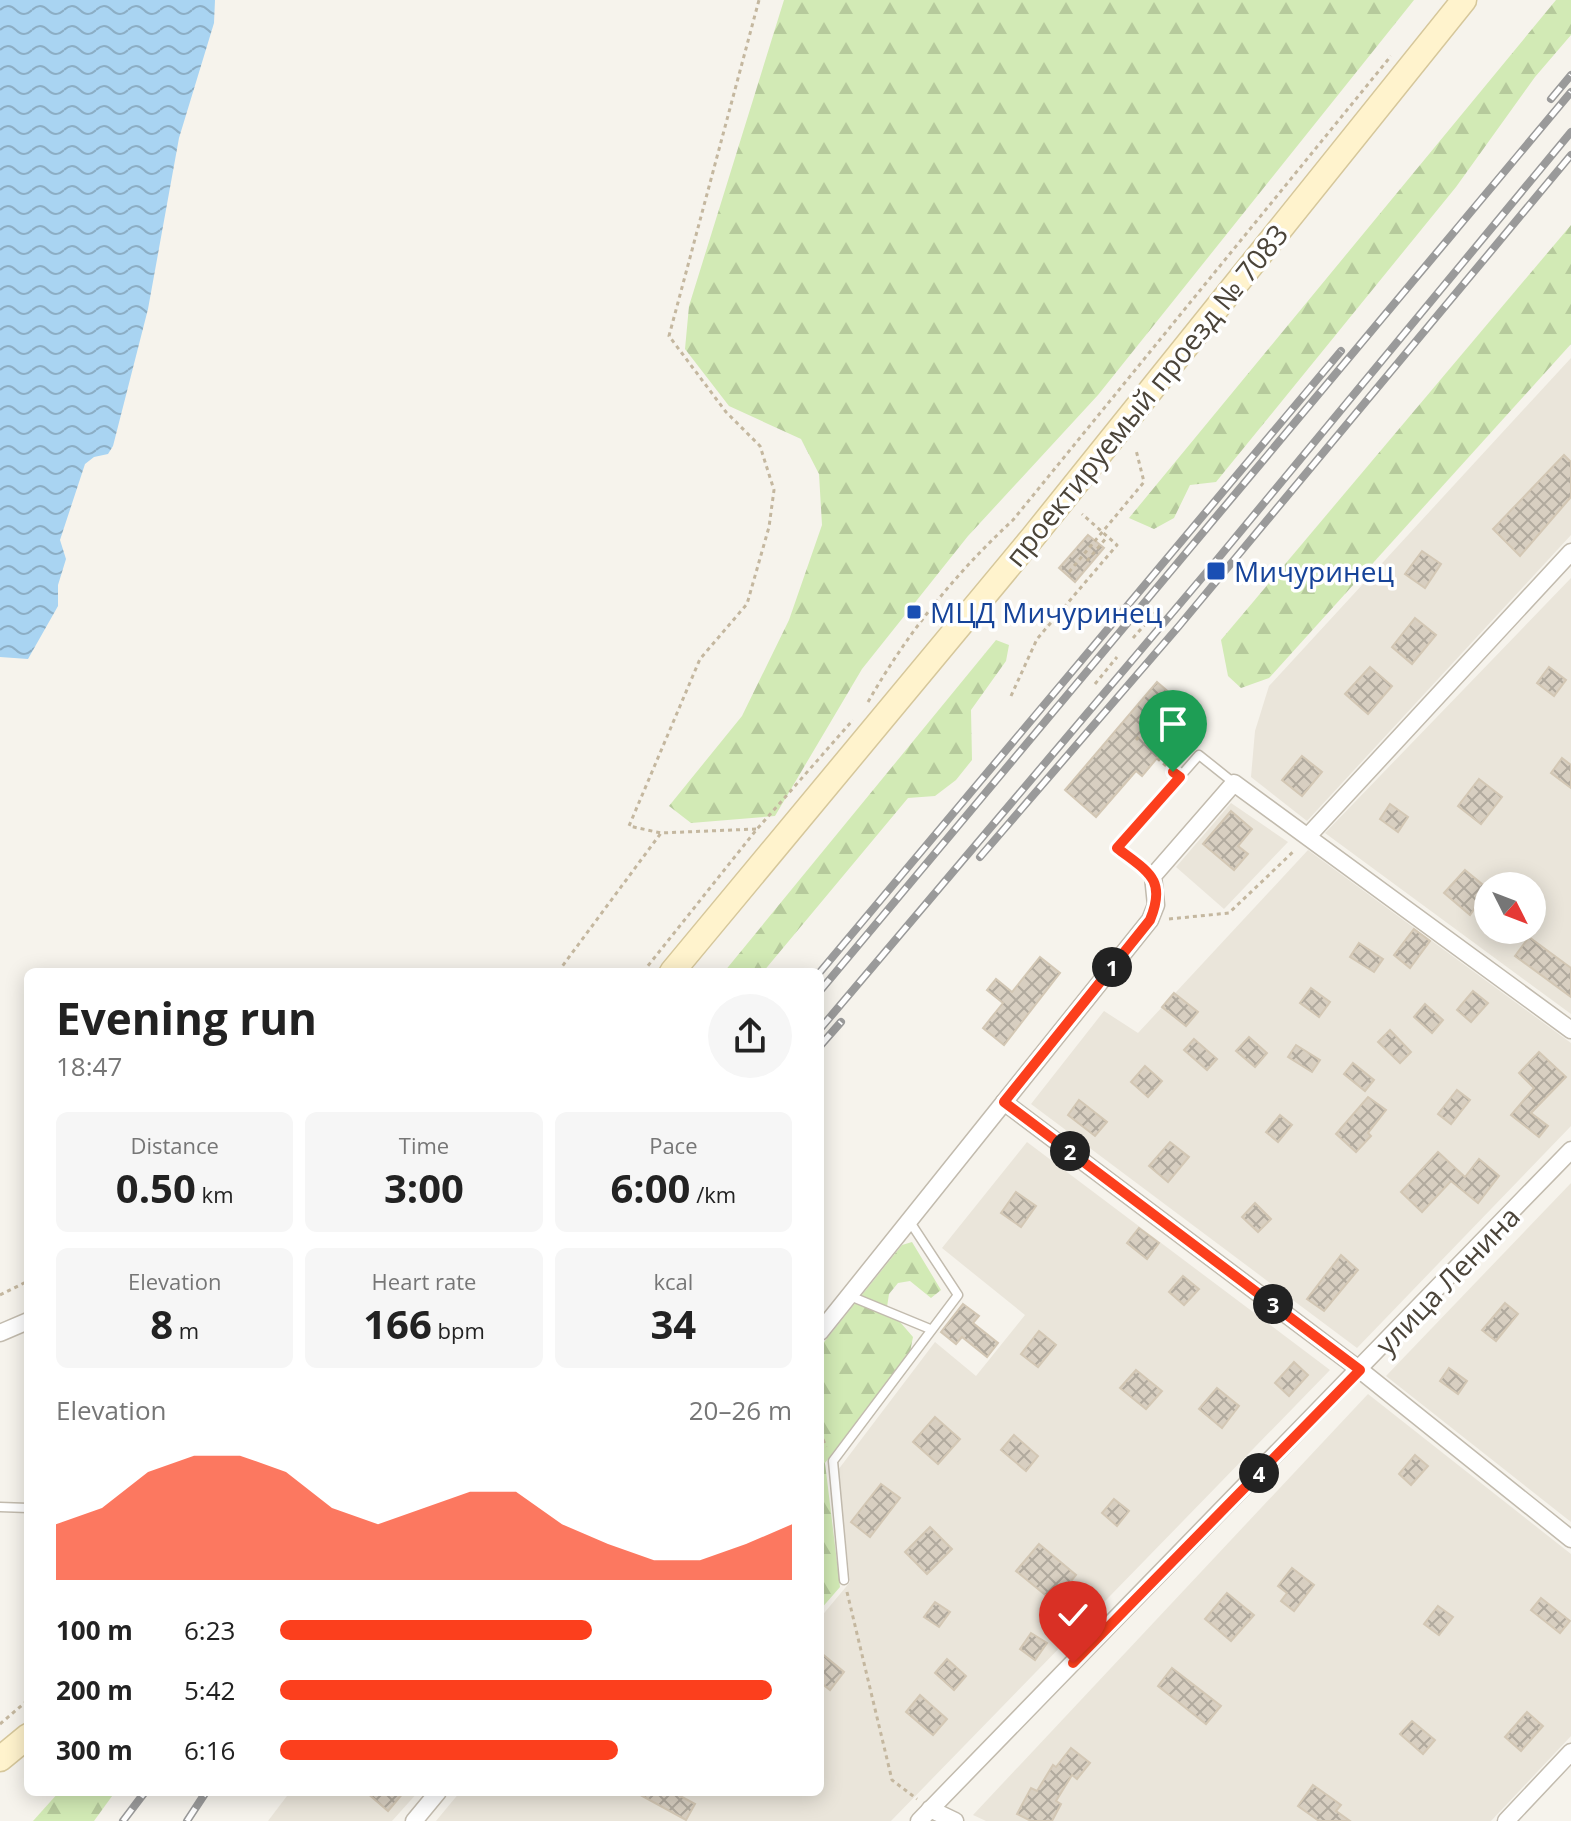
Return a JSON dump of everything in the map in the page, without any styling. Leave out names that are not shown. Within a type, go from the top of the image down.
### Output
[{"type":"main road","name":"проектируемый проезд № 7083","points":[[675,968],[1033,537],[1464,0]]},
{"type":"main road","points":[[0,1759],[24,1739]]},
{"type":"street","points":[[1309,835],[1571,552]]},
{"type":"street","points":[[824,1327],[1150,920],[1156,905],[1157,888],[1153,876],[1234,783],[1571,1030]]},
{"type":"street","points":[[1004,1102],[1360,1370],[1571,1539]]},
{"type":"street","name":"улица Ленина","points":[[924,1815],[1571,1150]]},
{"type":"street","points":[[0,1333],[24,1323]]},
{"type":"street","points":[[1506,1821],[1571,1752]]},
{"type":"street","points":[[414,1821],[435,1796]]},
{"type":"street","points":[[924,1815],[955,1821]]},
{"type":"lane","points":[[1153,876],[1117,848],[1199,755],[1234,783]]},
{"type":"lane","points":[[844,1580],[833,1461],[958,1295],[910,1222]]},
{"type":"lane","points":[[850,1295],[930,1329]]},
{"type":"lane","points":[[0,1507],[24,1508]]},
{"type":"path","points":[[757,829],[661,833],[629,826],[700,659],[747,604],[769,527],[774,490],[760,446],[726,412],[669,336],[759,0]]},
{"type":"path","points":[[867,703],[903,641],[979,551],[1013,520],[1393,53]]},
{"type":"path","points":[[1069,572],[1144,482],[1136,450]]},
{"type":"path","points":[[1011,696],[1037,639],[1117,545],[1082,514]]},
{"type":"path","points":[[1087,561],[1107,537]]},
{"type":"path","points":[[1133,638],[1156,612]]},
{"type":"path","points":[[1095,684],[1117,657]]},
{"type":"path","points":[[1140,724],[1164,695]]},
{"type":"path","points":[[646,968],[757,829],[857,715]]},
{"type":"path","points":[[1136,740],[1155,718]]},
{"type":"path","points":[[1157,758],[1180,777]]},
{"type":"path","points":[[561,968],[661,833]]},
{"type":"path","points":[[1150,920],[1229,913],[1309,835]]},
{"type":"path","points":[[0,1295],[24,1283]]},
{"type":"path","points":[[844,1580],[892,1780],[924,1815]]},
{"type":"path","points":[[0,1724],[24,1703]]},
{"type":"shaded area","points":[[1571,358],[1571,535],[1307,821],[1251,777],[1255,731],[1269,686]]},
{"type":"shaded area","points":[[1571,578],[1571,1014],[1476,944],[1546,944],[1546,872],[1474,872],[1474,943],[1325,833]]},
{"type":"shaded area","points":[[1231,803],[1288,842],[1224,909],[1176,867]]},
{"type":"shaded area","points":[[1308,850],[1571,1043],[1571,1126],[1357,1348],[1031,1104],[1104,1011],[1138,1033]]},
{"type":"shaded area","points":[[1027,1142],[1330,1370],[891,1821],[436,1821],[457,1796],[824,1796],[824,1613],[850,1582],[838,1470],[935,1342],[976,1376],[1025,1315],[942,1248]]},
{"type":"shaded area","points":[[1571,1183],[1571,1522],[1386,1376]]},
{"type":"shaded area","points":[[1368,1394],[1571,1554],[1571,1736],[1491,1821],[986,1821],[973,1815]]},
{"type":"shaded area","points":[[287,1796],[414,1796],[392,1821],[268,1821]]},
{"type":"green space","points":[[784,0],[1414,0],[1098,395],[968,536],[862,669],[775,816],[691,823],[669,806],[742,716],[789,620],[822,525],[819,474],[801,439],[729,406],[685,349],[689,306]]},
{"type":"green space","points":[[1556,0],[1571,0],[1571,35],[1535,77],[1456,187],[1216,482],[1190,485],[1174,518],[1154,529],[1129,518]]},
{"type":"green space","points":[[1571,225],[1571,344],[1269,678],[1241,688],[1228,676],[1221,640]]},
{"type":"green space","points":[[996,640],[1009,645],[1006,661],[971,710],[972,760],[956,780],[935,796],[908,798],[766,968],[727,968]]},
{"type":"green space","points":[[912,1242],[941,1290],[931,1298],[910,1281],[898,1283],[889,1294],[887,1307],[913,1337],[910,1352],[825,1463],[840,1587],[824,1605],[824,1342],[902,1245]]},
{"type":"green space","points":[[55,1796],[112,1796],[94,1821],[33,1821]]},
{"type":"water","points":[[0,0],[215,0],[214,23],[179,138],[148,309],[113,446],[108,454],[94,457],[85,464],[60,540],[66,559],[58,585],[58,606],[28,659],[0,657]]},
{"type":"building","points":[[1564,455],[1571,462],[1571,497],[1520,556],[1493,529]]},
{"type":"building","points":[[1088,535],[1104,548],[1075,582],[1059,568]]},
{"type":"building","points":[[1422,551],[1441,564],[1425,588],[1405,574]]},
{"type":"building","points":[[1415,618],[1436,635],[1412,664],[1392,647]]},
{"type":"building","points":[[1370,667],[1392,686],[1368,714],[1345,694]]},
{"type":"building","points":[[1549,667],[1566,680],[1554,696],[1537,683]]},
{"type":"building","points":[[1157,682],[1177,699],[1146,736],[1163,751],[1142,776],[1136,771],[1096,817],[1065,790]]},
{"type":"building","points":[[1302,756],[1322,772],[1302,796],[1282,780]]},
{"type":"building","points":[[1562,758],[1571,765],[1571,788],[1551,773]]},
{"type":"building","points":[[1479,779],[1502,797],[1481,824],[1458,806]]},
{"type":"building","points":[[1390,804],[1408,817],[1398,832],[1380,819]]},
{"type":"building","points":[[1231,811],[1252,829],[1238,846],[1248,854],[1234,870],[1203,844]]},
{"type":"building","points":[[1465,870],[1474,877],[1474,909],[1470,915],[1444,893]]},
{"type":"building","points":[[1414,929],[1430,941],[1410,968],[1394,955]]},
{"type":"building","points":[[1359,943],[1383,959],[1374,972],[1350,957]]},
{"type":"building","points":[[1524,944],[1538,944],[1571,968],[1571,997],[1515,956]]},
{"type":"building","points":[[1040,957],[1060,973],[1004,1045],[983,1028],[1003,1003],[987,990],[996,979],[1012,992]]},
{"type":"building","points":[[1311,988],[1330,1002],[1319,1017],[1300,1003]]},
{"type":"building","points":[[1473,991],[1488,1003],[1471,1022],[1457,1010]]},
{"type":"building","points":[[1174,993],[1198,1012],[1186,1026],[1162,1007]]},
{"type":"building","points":[[1425,1004],[1443,1020],[1432,1033],[1414,1017]]},
{"type":"building","points":[[1390,1030],[1411,1052],[1400,1063],[1378,1042]]},
{"type":"building","points":[[1249,1037],[1267,1053],[1255,1067],[1236,1051]]},
{"type":"building","points":[[1194,1039],[1217,1059],[1207,1070],[1184,1050]]},
{"type":"building","points":[[1296,1045],[1320,1060],[1312,1072],[1288,1057]]},
{"type":"building","points":[[1539,1052],[1566,1077],[1531,1113],[1548,1126],[1539,1137],[1511,1115],[1534,1088],[1519,1073]]},
{"type":"building","points":[[1353,1063],[1374,1080],[1365,1091],[1344,1074]]},
{"type":"building","points":[[1145,1066],[1162,1081],[1148,1097],[1131,1082]]},
{"type":"building","points":[[1457,1090],[1470,1100],[1451,1124],[1438,1114]]},
{"type":"building","points":[[1368,1097],[1386,1110],[1368,1133],[1371,1136],[1356,1152],[1336,1134]]},
{"type":"building","points":[[1079,1100],[1107,1122],[1095,1136],[1068,1115]]},
{"type":"building","points":[[1280,1115],[1292,1125],[1278,1142],[1266,1132]]},
{"type":"building","points":[[1170,1142],[1189,1157],[1168,1182],[1149,1166]]},
{"type":"building","points":[[1438,1152],[1465,1177],[1479,1159],[1499,1176],[1478,1203],[1451,1181],[1422,1212],[1401,1192]]},
{"type":"building","points":[[1016,1192],[1036,1206],[1021,1227],[1001,1213]]},
{"type":"building","points":[[1255,1203],[1271,1219],[1258,1232],[1242,1217]]},
{"type":"building","points":[[1139,1228],[1159,1243],[1147,1259],[1127,1243]]},
{"type":"building","points":[[1341,1255],[1358,1270],[1324,1311],[1307,1299]]},
{"type":"building","points":[[1183,1276],[1199,1289],[1184,1305],[1169,1292]]},
{"type":"building","points":[[1505,1303],[1518,1314],[1496,1341],[1482,1330]]},
{"type":"building","points":[[963,1304],[979,1316],[973,1323],[998,1343],[987,1357],[962,1337],[956,1344],[941,1332]]},
{"type":"building","points":[[1039,1331],[1056,1345],[1038,1367],[1021,1354]]},
{"type":"building","points":[[1294,1362],[1308,1375],[1289,1396],[1275,1383]]},
{"type":"building","points":[[1449,1368],[1467,1381],[1458,1394],[1440,1381]]},
{"type":"building","points":[[1136,1370],[1162,1391],[1146,1409],[1120,1388]]},
{"type":"building","points":[[1217,1388],[1239,1406],[1222,1428],[1199,1409]]},
{"type":"building","points":[[935,1417],[960,1439],[938,1464],[913,1442]]},
{"type":"building","points":[[1014,1435],[1038,1456],[1026,1471],[1001,1450]]},
{"type":"building","points":[[1415,1455],[1428,1466],[1411,1485],[1399,1474]]},
{"type":"building","points":[[881,1484],[900,1498],[870,1537],[851,1522]]},
{"type":"building","points":[[1114,1499],[1129,1511],[1117,1526],[1102,1513]]},
{"type":"building","points":[[930,1527],[952,1549],[927,1574],[905,1552]]},
{"type":"building","points":[[1039,1544],[1076,1575],[1054,1602],[1016,1571]]},
{"type":"building","points":[[1292,1568],[1314,1585],[1294,1611],[1281,1601],[1287,1593],[1278,1586]]},
{"type":"building","points":[[1227,1593],[1254,1615],[1231,1641],[1205,1619]]},
{"type":"building","points":[[1541,1598],[1570,1621],[1560,1633],[1531,1610]]},
{"type":"building","points":[[935,1602],[950,1612],[939,1627],[924,1617]]},
{"type":"building","points":[[1438,1606],[1453,1617],[1439,1635],[1424,1624]]},
{"type":"building","points":[[1031,1633],[1047,1643],[1035,1660],[1020,1649]]},
{"type":"building","points":[[824,1655],[844,1672],[830,1690],[824,1685]]},
{"type":"building","points":[[947,1659],[966,1676],[954,1690],[935,1673]]},
{"type":"building","points":[[1172,1668],[1221,1706],[1206,1724],[1158,1686]]},
{"type":"building","points":[[920,1695],[947,1719],[933,1735],[906,1712]]},
{"type":"building","points":[[1527,1712],[1543,1726],[1521,1751],[1505,1737]]},
{"type":"building","points":[[1412,1721],[1435,1740],[1423,1754],[1400,1734]]},
{"type":"building","points":[[1071,1748],[1090,1763],[1077,1779],[1072,1775],[1056,1801],[1061,1804],[1052,1821],[1031,1821],[1017,1814],[1031,1788],[1037,1791],[1053,1765],[1056,1767]]},
{"type":"building","points":[[1313,1785],[1341,1805],[1336,1811],[1350,1821],[1319,1821],[1298,1806]]},
{"type":"building","points":[[371,1796],[401,1796],[388,1811]]},
{"type":"building","points":[[642,1796],[680,1796],[695,1804],[686,1820]]},
{"type":"railway","points":[[1551,99],[1571,75]]},
{"type":"railway","points":[[824,986],[1571,92]]},
{"type":"railway","points":[[824,1024],[1211,567],[1571,132]]},
{"type":"railway","points":[[980,857],[1179,626],[1571,155]]},
{"type":"railway","points":[[823,968],[1341,351]]},
{"type":"railway","points":[[824,1041],[841,1022]]},
{"type":"railway","points":[[123,1821],[142,1796]]},
{"type":"railway","points":[[187,1821],[203,1796]]},
{"type":"place","name":"Мичуринец","points":[[1216,571]]},
{"type":"place","name":"МЦД Мичуринец","points":[[914,612]]},
{"type":"route","points":[[1073,1663],[1360,1370],[1004,1102],[1150,920],[1156,905],[1157,888],[1153,876],[1117,848],[1180,777],[1173,772]]}]
